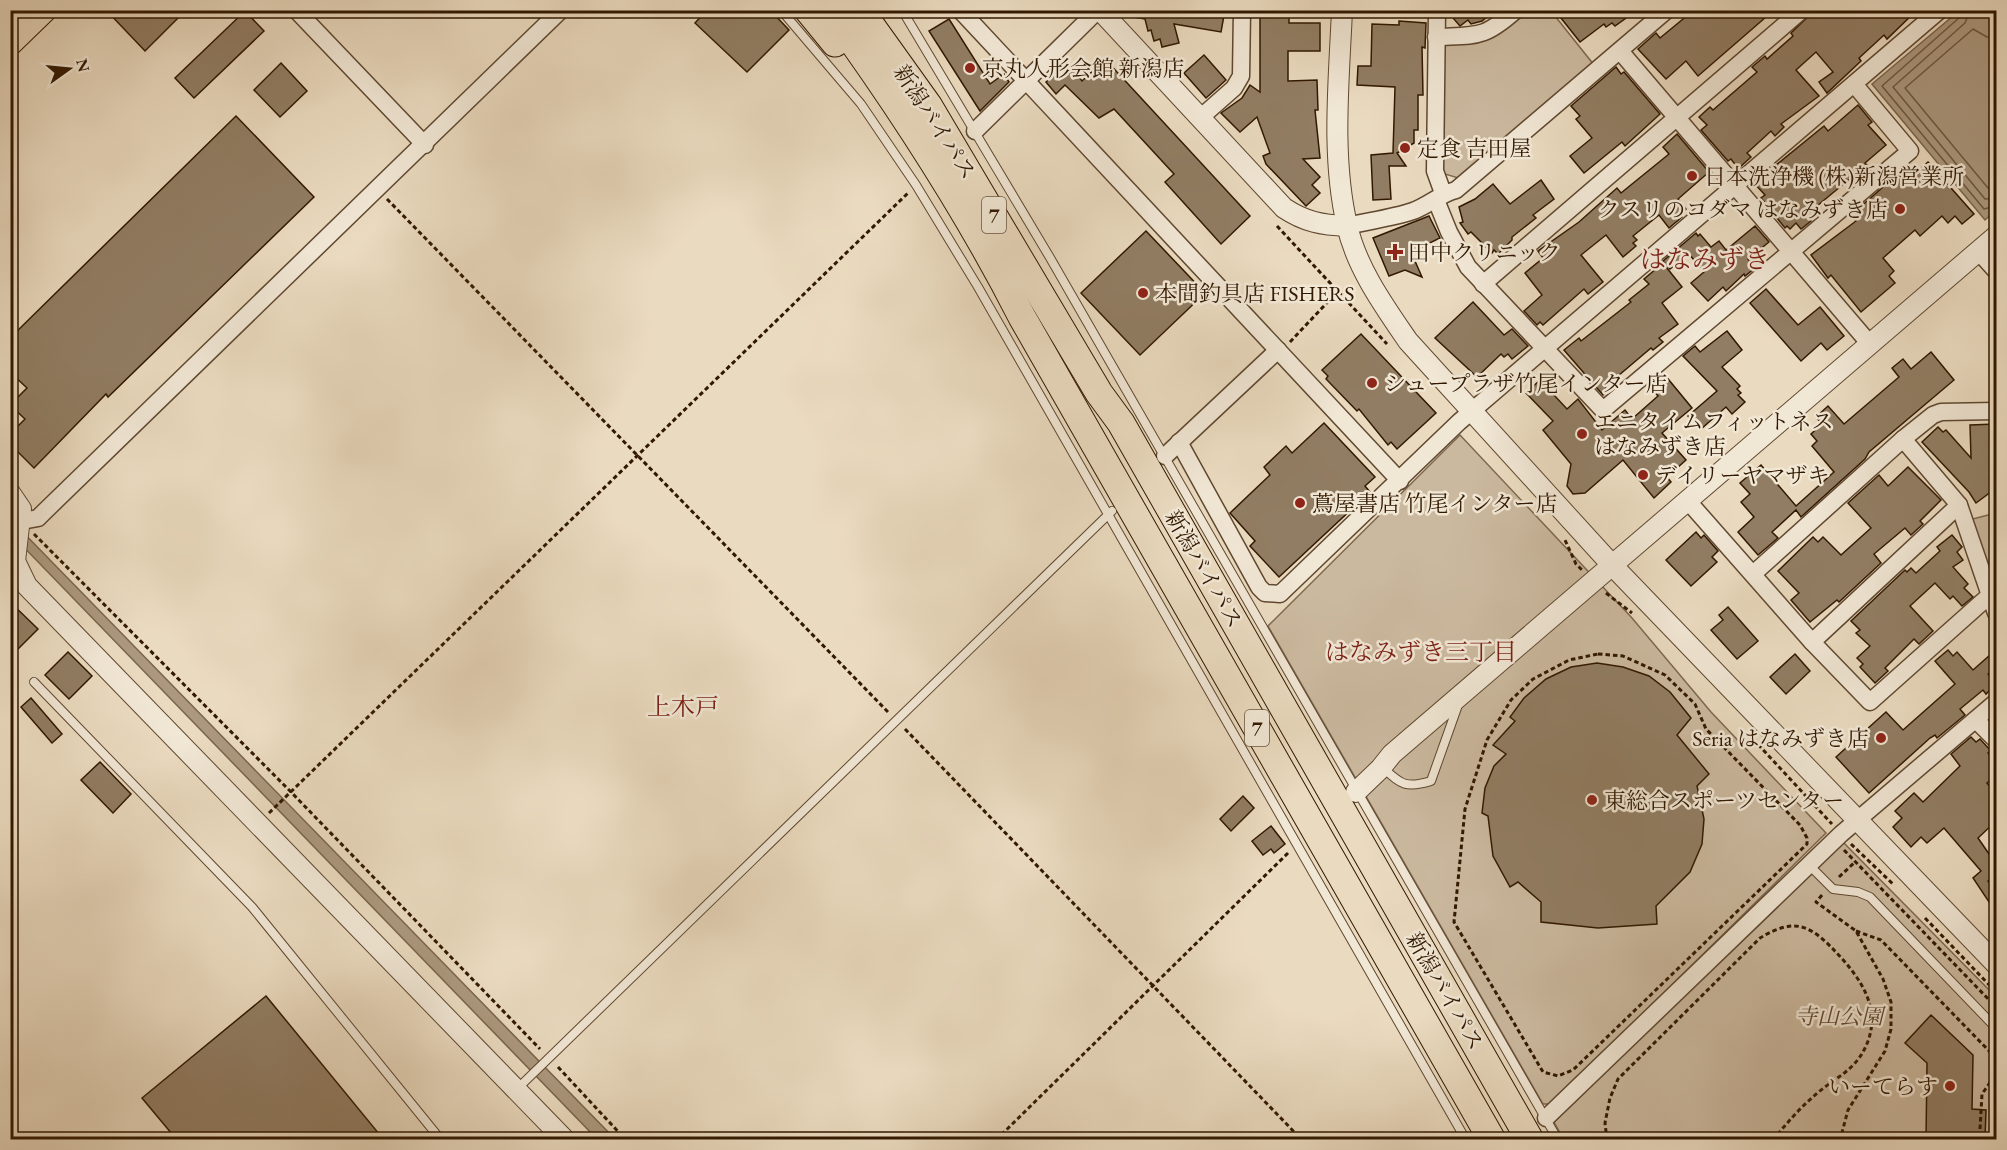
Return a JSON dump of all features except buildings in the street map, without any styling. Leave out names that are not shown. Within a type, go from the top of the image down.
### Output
[{"type":"highway","points":[[808,10],[901,133],[979,261],[1022,317]]},
{"type":"highway","name":"新潟バイパス","points":[[830,10],[908,120],[990,254],[1022,317],[1491,1140]]},
{"type":"highway","name":"新潟バイパス","points":[[860,10],[928,105],[1099,393],[1121,423],[1530,1140]]},
{"type":"highway","points":[[881,10],[944,105],[1004,205],[1109,386],[1121,423]]},
{"type":"main road","points":[[10,42],[43,10]]},
{"type":"street","points":[[296,10],[425,145]]},
{"type":"street","points":[[21,523],[38,518],[425,145],[561,10]]},
{"type":"street","points":[[960,10],[1400,481]]},
{"type":"street","points":[[975,131],[1099,10],[1284,208],[1303,221],[1347,226],[1413,211],[1468,181],[1667,10]]},
{"type":"street","points":[[1200,118],[1234,88],[1240,76],[1242,10]]},
{"type":"street","points":[[1342,10],[1339,147],[1347,226],[1360,262],[1390,315],[1408,341],[1611,564],[1859,819],[1996,964]]},
{"type":"street","points":[[1437,10],[1435,171],[1449,232],[1468,267],[1604,410],[1910,151],[1854,84]]},
{"type":"street","points":[[1436,37],[1479,36],[1491,31],[1516,10]]},
{"type":"street","points":[[1483,284],[1802,10]]},
{"type":"street","points":[[1179,442],[1259,587],[1264,593],[1273,595],[1287,590],[1472,411],[1940,10]]},
{"type":"street","points":[[1620,51],[1869,343]]},
{"type":"street","points":[[1356,792],[1392,754],[1996,236]]},
{"type":"street","points":[[1979,252],[1996,271]]},
{"type":"street","points":[[1162,459],[1278,350]]},
{"type":"street","points":[[1753,574],[1903,439],[1933,415],[1941,412],[1996,411]]},
{"type":"street","points":[[1903,439],[1959,505],[1996,613]]},
{"type":"street","points":[[10,493],[21,509],[21,523],[14,549],[15,561],[27,586],[521,1084],[565,1140]]},
{"type":"street","points":[[1687,500],[1812,642],[1870,702],[1990,595]]},
{"type":"street","points":[[1812,642],[1959,505]]},
{"type":"street","points":[[1546,1118],[1838,837],[1996,702]]},
{"type":"street","points":[[1976,720],[1996,740]]},
{"type":"lane","points":[[782,10],[861,104],[916,185],[978,287],[1110,514],[1297,847],[1466,1140]]},
{"type":"lane","points":[[902,10],[975,131],[1162,459],[1558,1140]]},
{"type":"lane","points":[[521,1084],[895,719],[1110,514]]},
{"type":"lane","points":[[34,682],[252,907],[441,1140]]},
{"type":"lane","points":[[1382,767],[1406,786],[1431,781],[1452,718],[1467,689]]},
{"type":"lane","points":[[1809,865],[1830,886],[1870,897],[1996,1028]]},
{"type":"lane","points":[[1993,1140],[1996,1098]]},
{"type":"path","points":[[272,811],[916,185]]},
{"type":"path","points":[[378,190],[1302,1140]]},
{"type":"path","points":[[1278,350],[1288,344],[1338,291]]},
{"type":"path","points":[[21,523],[290,791],[626,1140]]},
{"type":"path","points":[[1598,654],[1623,656],[1651,666],[1680,688],[1695,704],[1706,729],[1800,825],[1808,838],[1807,844],[1582,1062],[1573,1070],[1558,1076],[1543,1072],[1454,922],[1459,889],[1464,809],[1487,740],[1510,700],[1533,679],[1569,660],[1598,654]]},
{"type":"path","points":[[1838,837],[1855,862],[1996,1007]]},
{"type":"path","points":[[1838,837],[1901,893]]},
{"type":"path","points":[[996,1140],[1290,851],[1297,847]]},
{"type":"path","points":[[1855,862],[1816,902],[1856,931],[1881,940],[1996,1058]]},
{"type":"path","points":[[1917,910],[1996,992]]},
{"type":"path","points":[[1607,1140],[1605,1123],[1610,1098],[1618,1079],[1760,938],[1778,929],[1796,926],[1811,930],[1822,938],[1857,975],[1871,1006],[1872,1022],[1864,1051],[1854,1065],[1815,1094],[1773,1140]]},
{"type":"path","points":[[1839,1140],[1848,1110],[1877,1067],[1885,1051],[1891,1029],[1891,1002],[1883,979],[1856,931]]},
{"type":"green space","points":[[1516,11],[1551,11],[1598,70],[1468,181],[1435,171],[1436,37],[1479,36]]},
{"type":"green space","points":[[1460,435],[1632,618],[1711,712],[1826,833],[1551,1104],[1543,1104],[1268,626]]},
{"type":"green space","points":[[1996,513],[1996,613],[1965,521]]},
{"type":"green space","name":"寺山公園","points":[[1842,841],[1996,997],[1996,1139],[1564,1140],[1554,1122]]},
{"type":"water","points":[[1959,11],[1990,11],[1996,19],[1996,210],[1985,220],[1872,84]]},
{"type":"water","points":[[10,519],[615,1139],[597,1139],[11,534]]},
{"type":"place","name":"京丸人形会館 新潟店","points":[[970,68]]},
{"type":"place","name":"定食 吉田屋","points":[[1405,148]]},
{"type":"place","name":"日本洗浄機 (株)新潟営業所","points":[[1692,176]]},
{"type":"place","name":"クスリのコダマ はなみずき店","points":[[1900,209]]},
{"type":"place","name":"田中クリニック","points":[[1395,252]]},
{"type":"place","name":"本間釣具店 FISHERS","points":[[1143,293]]},
{"type":"place","name":"シュープラザ竹尾インター店","points":[[1372,383]]},
{"type":"place","name":"エニタイムフィットネス はなみずき店","points":[[1582,434]]},
{"type":"place","name":"デイリーヤマザキ","points":[[1643,475]]},
{"type":"place","name":"蔦屋書店 竹尾インター店","points":[[1300,503]]},
{"type":"place","name":"Seria はなみずき店","points":[[1881,738]]},
{"type":"place","name":"東総合スポーツセンター","points":[[1592,800]]},
{"type":"place","name":"いーてらす","points":[[1950,1086]]},
{"type":"district","name":"はなみずき","points":[[1705,259]]},
{"type":"district","name":"はなみずき三丁目","points":[[1421,651]]},
{"type":"district","name":"上木戸","points":[[683,706]]}]
